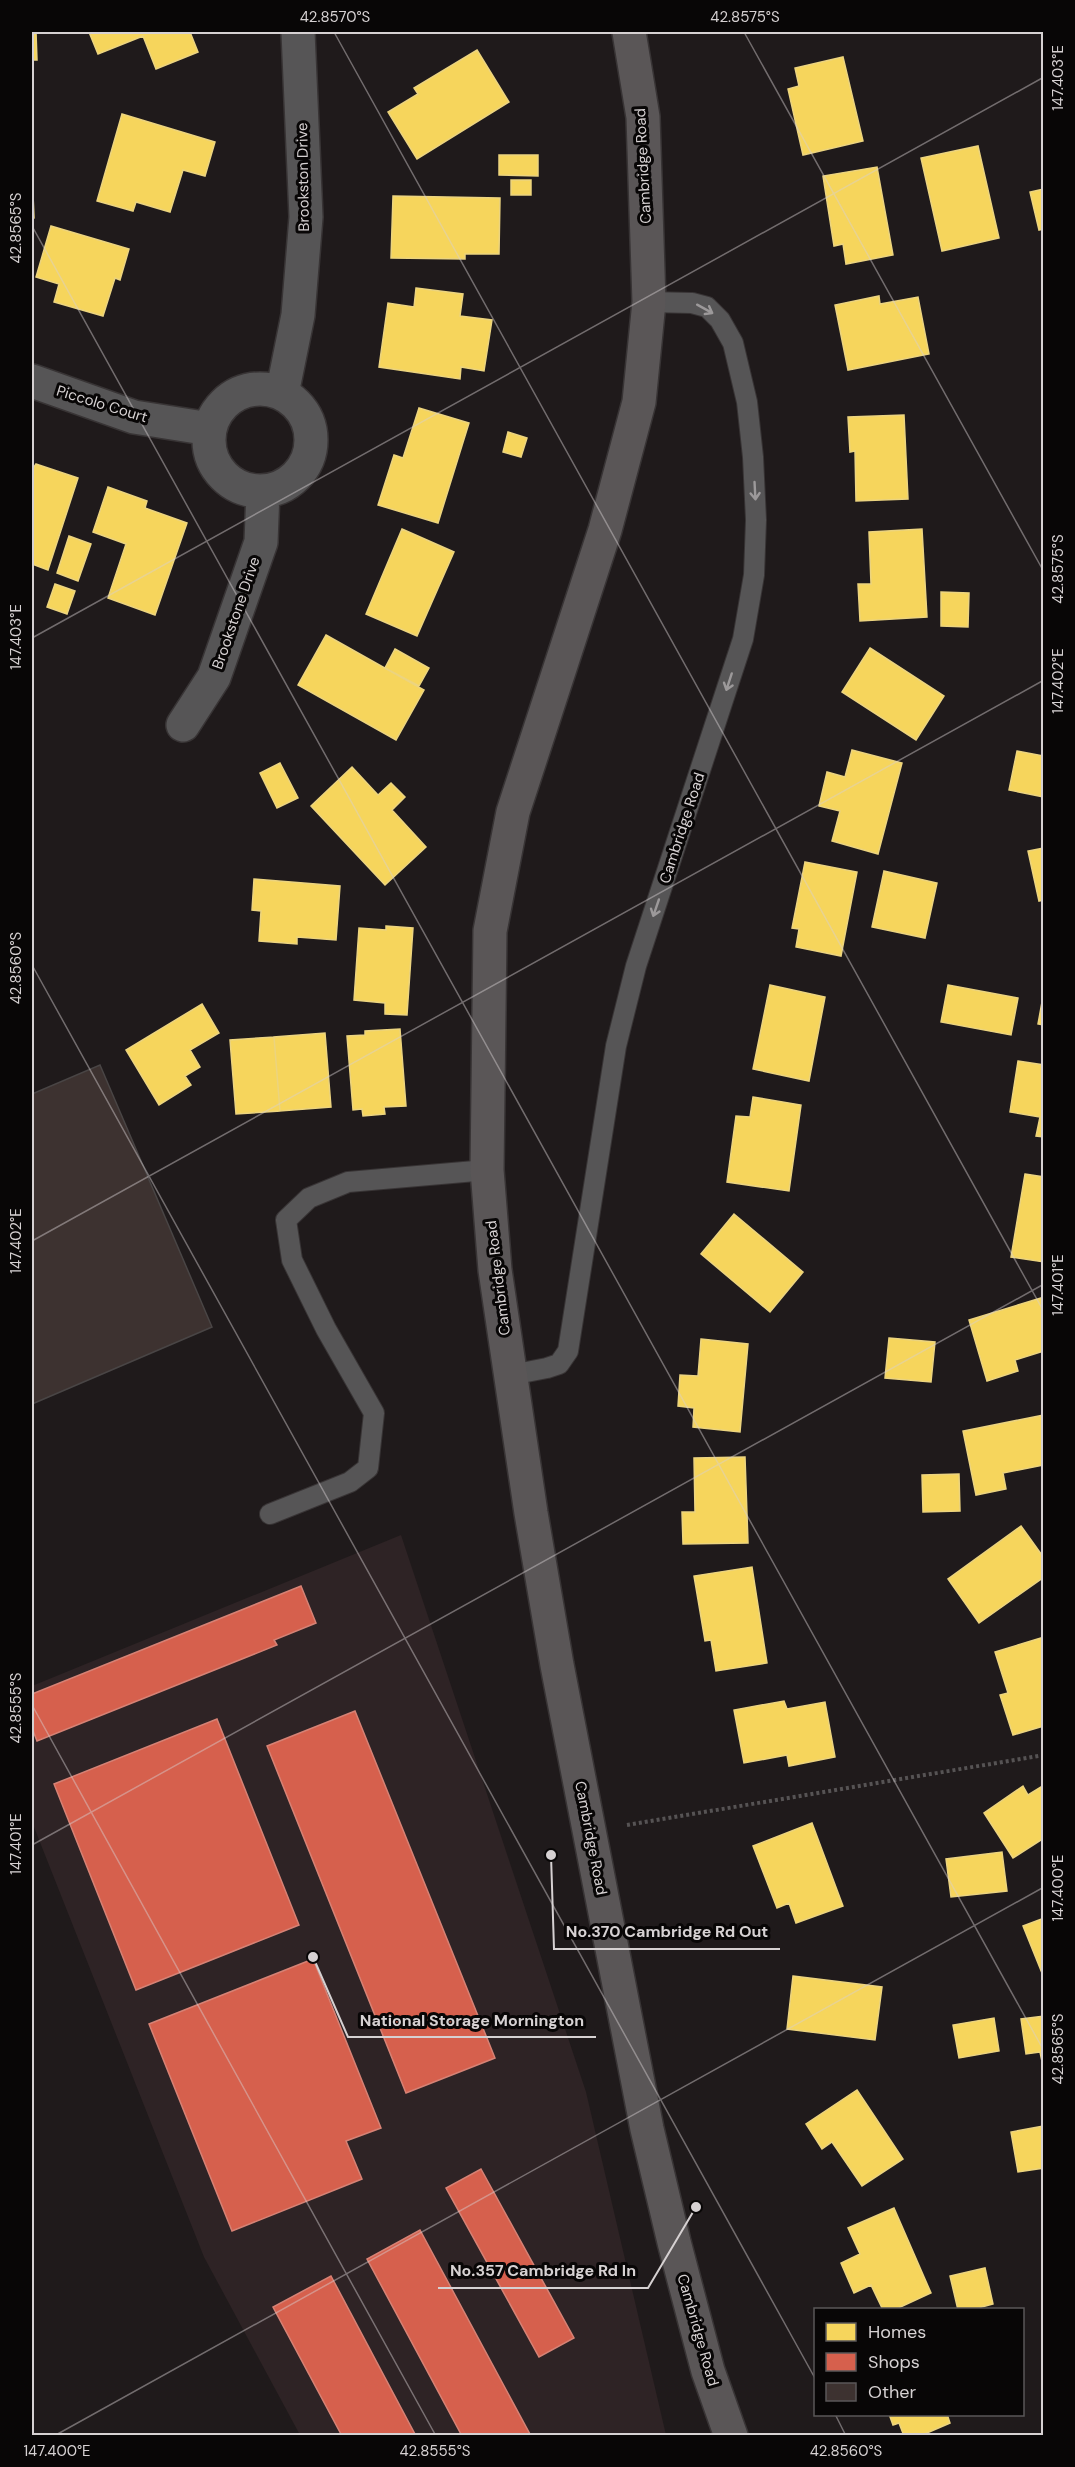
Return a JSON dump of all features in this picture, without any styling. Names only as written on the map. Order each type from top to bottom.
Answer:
[{"type":"main road","name":"Cambridge Road","points":[[629,32],[643,117],[649,302],[639,402],[605,530],[513,812],[492,920],[490,943],[487,1170],[495,1270],[557,1665],[650,2140],[708,2371],[730,2436]]},
{"type":"street","name":"Brookston Drive","points":[[282,394],[298,315],[306,217],[298,32]]},
{"type":"street","name":"Piccolo Court","points":[[32,381],[134,417],[210,429]]},
{"type":"street","points":[[260,389],[282,394],[296,404],[306,417],[311,433],[310,450],[304,466],[294,479],[279,488],[263,492],[247,490],[233,484],[220,473],[212,460],[208,444],[210,429],[215,414],[225,402],[237,394],[260,389]]},
{"type":"street","name":"Brookstone Drive","points":[[183,725],[214,677],[261,542],[263,492]]},
{"type":"lane","name":"Cambridge Road","points":[[511,1375],[559,1364],[568,1351],[616,1046],[636,966],[743,639],[754,575],[756,520],[753,457],[747,402],[733,343],[720,320],[707,307],[692,303],[649,302]]},
{"type":"lane","points":[[270,1514],[350,1482],[368,1467],[374,1413],[326,1329],[292,1260],[286,1220],[309,1198],[348,1182],[487,1170]]},
{"type":"path","points":[[590,1831],[1044,1755]]},
{"type":"shaded area","points":[[401,1535],[586,2092],[666,2435],[300,2435],[204,2257],[32,1822],[32,1686]]},
{"type":"building: Homes","points":[[32,32],[36,32],[37,60],[32,60]]},
{"type":"building: Homes","points":[[89,32],[190,32],[198,52],[156,69],[143,36],[98,54]]},
{"type":"building: Homes","points":[[477,50],[509,102],[417,159],[388,112],[418,94],[414,88]]},
{"type":"building: Homes","points":[[843,57],[863,141],[803,155],[788,89],[799,86],[795,68]]},
{"type":"building: Homes","points":[[122,114],[215,142],[205,176],[183,170],[170,212],[136,202],[133,211],[97,201]]},
{"type":"building: Homes","points":[[978,146],[999,238],[942,251],[921,158]]},
{"type":"building: Homes","points":[[499,155],[538,155],[538,176],[499,175]]},
{"type":"building: Homes","points":[[877,167],[893,255],[846,264],[843,244],[834,246],[823,176]]},
{"type":"building: Homes","points":[[32,170],[34,218],[32,219]]},
{"type":"building: Homes","points":[[511,180],[531,180],[531,195],[511,195]]},
{"type":"building: Homes","points":[[1044,189],[1044,229],[1039,230],[1030,192]]},
{"type":"building: Homes","points":[[393,196],[500,198],[499,254],[465,254],[465,259],[391,258]]},
{"type":"building: Homes","points":[[51,226],[129,249],[120,280],[115,278],[103,316],[54,302],[59,284],[36,277]]},
{"type":"building: Homes","points":[[416,288],[463,294],[460,316],[492,320],[484,371],[461,367],[460,379],[379,367],[388,303],[414,307]]},
{"type":"building: Homes","points":[[879,296],[880,304],[918,297],[929,354],[848,370],[835,305]]},
{"type":"building: Homes","points":[[419,408],[469,423],[438,523],[378,505],[394,455],[403,458]]},
{"type":"building: Homes","points":[[904,415],[908,499],[856,501],[855,451],[850,452],[848,417]]},
{"type":"building: Homes","points":[[508,432],[527,438],[521,457],[503,452]]},
{"type":"building: Homes","points":[[36,464],[78,478],[48,570],[32,564],[32,470]]},
{"type":"building: Homes","points":[[108,487],[147,501],[145,508],[187,523],[155,615],[108,598],[126,544],[93,532]]},
{"type":"building: Homes","points":[[402,529],[454,552],[417,636],[366,614]]},
{"type":"building: Homes","points":[[922,529],[927,617],[860,621],[858,584],[871,584],[869,532]]},
{"type":"building: Homes","points":[[69,536],[91,544],[78,581],[57,573]]},
{"type":"building: Homes","points":[[55,584],[75,591],[67,614],[47,607]]},
{"type":"building: Homes","points":[[941,592],[969,593],[968,627],[941,626]]},
{"type":"building: Homes","points":[[326,635],[424,690],[396,740],[298,685]]},
{"type":"building: Homes","points":[[870,648],[944,696],[916,740],[842,692]]},
{"type":"building: Homes","points":[[395,649],[429,668],[419,686],[385,668]]},
{"type":"building: Homes","points":[[852,750],[902,763],[878,854],[832,841],[840,811],[819,806],[827,772],[845,777]]},
{"type":"building: Homes","points":[[1017,751],[1044,756],[1044,797],[1009,790]]},
{"type":"building: Homes","points":[[280,763],[298,798],[277,808],[260,773]]},
{"type":"building: Homes","points":[[352,767],[378,795],[391,783],[405,797],[392,810],[426,847],[385,885],[311,806]]},
{"type":"building: Homes","points":[[1044,848],[1044,900],[1039,901],[1028,851]]},
{"type":"building: Homes","points":[[805,862],[857,872],[841,956],[796,947],[799,929],[792,928]]},
{"type":"building: Homes","points":[[884,871],[937,883],[925,938],[872,927]]},
{"type":"building: Homes","points":[[254,879],[340,886],[336,940],[297,937],[297,944],[259,941],[261,911],[252,910]]},
{"type":"building: Homes","points":[[386,926],[413,928],[407,1015],[385,1014],[385,1003],[354,1000],[359,928],[386,930]]},
{"type":"building: Homes","points":[[770,985],[825,997],[809,1081],[753,1069]]},
{"type":"building: Homes","points":[[948,985],[1018,998],[1011,1035],[941,1022]]},
{"type":"building: Homes","points":[[1044,991],[1044,1025],[1038,1024]]},
{"type":"building: Homes","points":[[202,1004],[219,1033],[190,1050],[200,1067],[185,1076],[191,1085],[159,1105],[126,1050]]},
{"type":"building: Homes","points":[[400,1029],[406,1106],[384,1107],[385,1114],[363,1116],[362,1109],[353,1110],[347,1036],[365,1035],[365,1031]]},
{"type":"building: Homes","points":[[325,1033],[331,1107],[280,1111],[274,1037]]},
{"type":"building: Homes","points":[[274,1037],[280,1111],[236,1114],[230,1040]]},
{"type":"building: Homes","points":[[1018,1061],[1044,1065],[1044,1137],[1036,1136],[1040,1117],[1010,1112]]},
{"type":"building: Homes","points":[[753,1097],[801,1105],[789,1191],[727,1182],[736,1116],[750,1117]]},
{"type":"building: Homes","points":[[1025,1174],[1044,1177],[1044,1262],[1011,1257]]},
{"type":"building: Homes","points":[[734,1214],[803,1272],[770,1312],[701,1254]]},
{"type":"building: Homes","points":[[1044,1297],[1044,1351],[1015,1360],[1018,1371],[987,1381],[969,1320]]},
{"type":"building: Homes","points":[[889,1338],[935,1342],[931,1382],[885,1378]]},
{"type":"building: Homes","points":[[701,1339],[748,1344],[740,1432],[693,1427],[694,1408],[678,1406],[680,1375],[698,1376]]},
{"type":"building: Homes","points":[[1044,1415],[1044,1465],[1003,1473],[1006,1489],[976,1495],[963,1431]]},
{"type":"building: Homes","points":[[745,1457],[748,1543],[683,1544],[682,1512],[695,1512],[694,1458]]},
{"type":"building: Homes","points":[[959,1474],[960,1511],[923,1512],[922,1475]]},
{"type":"building: Homes","points":[[1021,1526],[1044,1558],[1044,1577],[979,1623],[948,1579]]},
{"type":"building: Homes","points":[[752,1567],[767,1663],[716,1671],[711,1640],[705,1641],[694,1576]]},
{"type":"building: Homes","points":[[1044,1637],[1044,1726],[1013,1735],[1000,1695],[1008,1693],[995,1652]]},
{"type":"building: Homes","points":[[784,1701],[787,1709],[825,1702],[835,1757],[789,1766],[787,1755],[744,1763],[734,1710]]},
{"type":"building: Homes","points":[[1044,1785],[1044,1838],[1013,1858],[984,1813],[1023,1786],[1028,1795]]},
{"type":"building: Homes","points":[[812,1823],[843,1906],[796,1923],[789,1903],[777,1908],[753,1846]]},
{"type":"building: Homes","points":[[1002,1852],[1007,1891],[951,1897],[946,1859]]},
{"type":"building: Homes","points":[[1044,1918],[1044,1978],[1023,1926]]},
{"type":"building: Homes","points":[[793,1976],[882,1987],[875,2040],[787,2029]]},
{"type":"building: Homes","points":[[1044,2016],[1044,2071],[1040,2052],[1026,2054],[1021,2019]]},
{"type":"building: Homes","points":[[994,2018],[999,2051],[959,2058],[953,2025]]},
{"type":"building: Homes","points":[[857,2090],[903,2159],[862,2186],[832,2142],[822,2149],[806,2124]]},
{"type":"building: Homes","points":[[1044,2126],[1044,2168],[1018,2172],[1011,2132]]},
{"type":"building: Homes","points":[[894,2208],[931,2293],[898,2308],[882,2308],[871,2285],[854,2293],[841,2263],[860,2254],[848,2228]]},
{"type":"building: Homes","points":[[985,2268],[993,2304],[978,2308],[958,2308],[950,2276]]},
{"type":"building: Homes","points":[[890,2416],[948,2416],[950,2423],[920,2436],[904,2436],[899,2423],[893,2425]]},
{"type":"building: Shops","points":[[301,1586],[316,1623],[274,1640],[277,1645],[37,1741],[32,1728],[32,1694]]},
{"type":"building: Shops","points":[[355,1711],[495,2058],[406,2093],[267,1746]]},
{"type":"building: Shops","points":[[217,1719],[299,1925],[136,1990],[54,1784]]},
{"type":"building: Shops","points":[[313,1959],[381,2128],[346,2141],[362,2179],[232,2231],[149,2024]]},
{"type":"building: Shops","points":[[481,2169],[574,2338],[539,2357],[446,2188]]},
{"type":"building: Shops","points":[[420,2230],[531,2436],[462,2436],[367,2259]]},
{"type":"building: Shops","points":[[331,2276],[416,2436],[342,2436],[273,2307]]},
{"type":"building: Other","points":[[100,1065],[212,1327],[32,1404],[32,1094]]},
{"type":"place","name":"No.370 Cambridge Rd Out","points":[[551,1855]]},
{"type":"place","name":"National Storage Mornington","points":[[313,1957]]},
{"type":"place","name":"No.357 Cambridge Rd In","points":[[696,2207]]}]
